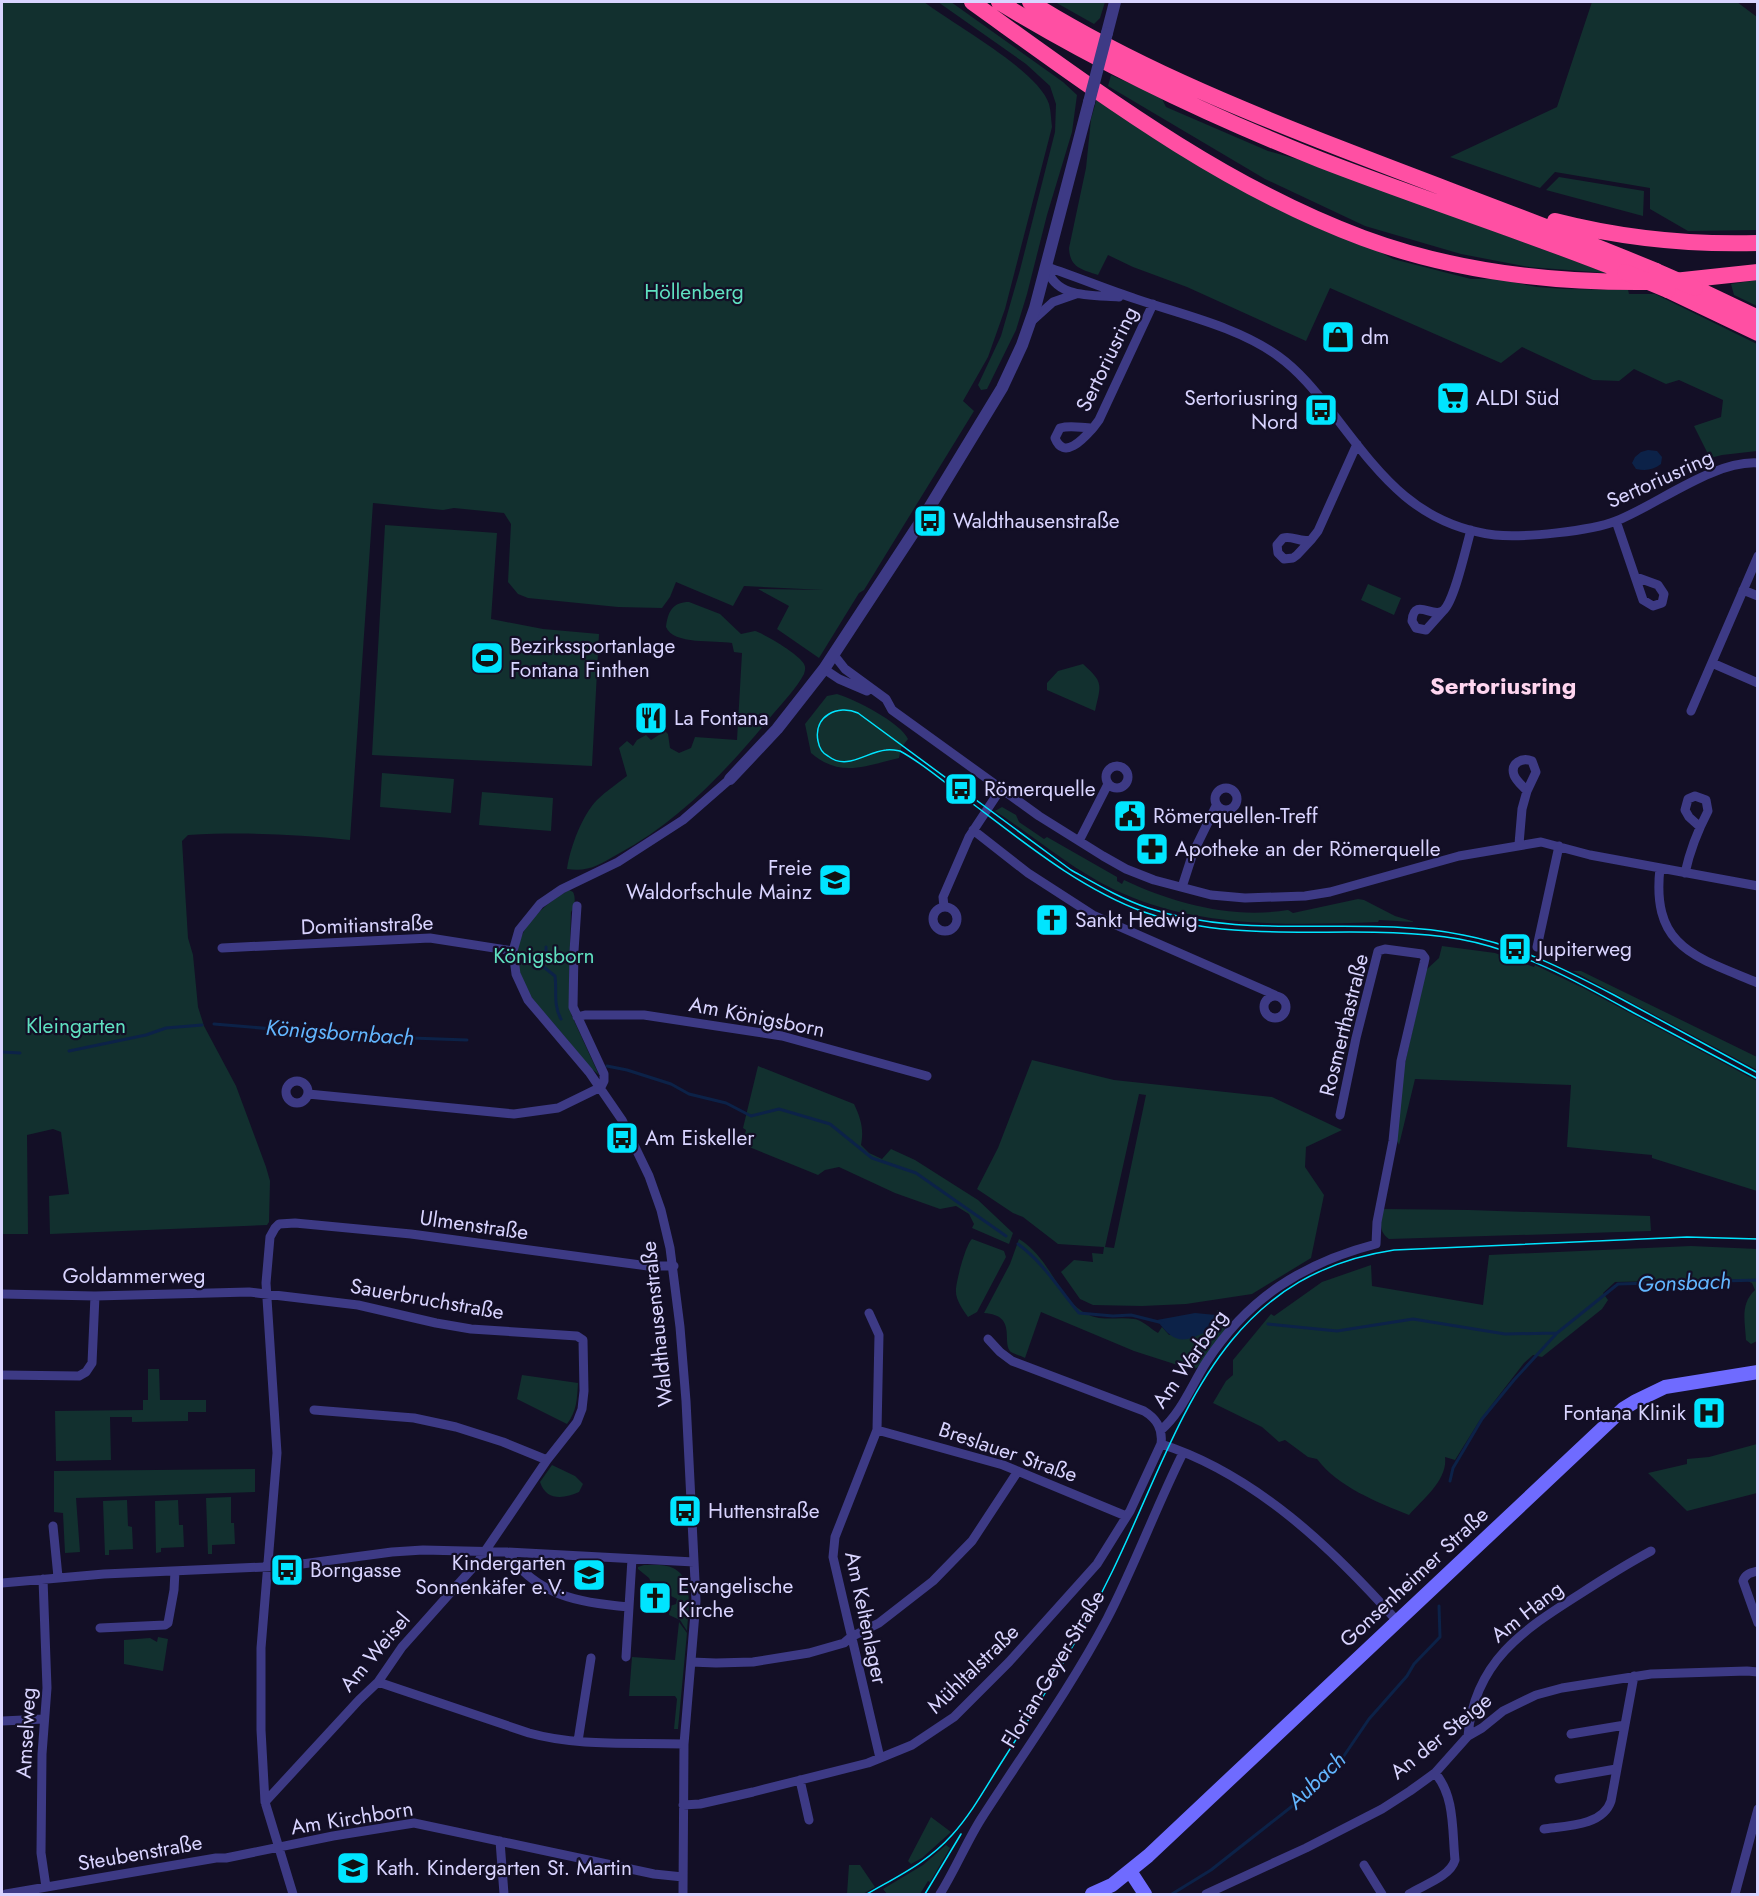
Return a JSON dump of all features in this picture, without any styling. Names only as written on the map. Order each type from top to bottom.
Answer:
[{"type":"highway","points":[[972,2],[1059,64],[1212,164],[1297,210],[1365,239],[1454,264],[1544,279],[1663,281],[1758,272]]},
{"type":"highway","points":[[999,2],[1100,59],[1229,122],[1323,161],[1625,272],[1758,333]]},
{"type":"highway","points":[[1030,2],[1116,51],[1180,82],[1268,120],[1656,271],[1758,318]]},
{"type":"highway","points":[[1473,199],[1566,224],[1613,233],[1704,244],[1758,243]]},
{"type":"main road","name":"Gonsenheimer Straße","points":[[1092,1894],[1125,1875],[1623,1409],[1665,1387],[1758,1372]]},
{"type":"main road","points":[[1125,1875],[1137,1894]]},
{"type":"main road","points":[[1125,1875],[1145,1894]]},
{"type":"street","points":[[513,951],[515,940],[525,921],[545,900],[562,889],[618,862],[683,820],[730,779],[777,729],[824,669],[923,518],[986,415],[1014,364],[1029,325],[1047,267],[1115,2]]},
{"type":"street","name":"Sertoriusring","points":[[1047,267],[1053,282],[1079,294]]},
{"type":"street","name":"Sertoriusring","points":[[1047,267],[1234,332],[1258,343],[1297,371],[1386,479],[1411,503],[1431,516],[1471,530],[1497,535],[1525,535],[1561,532],[1616,521],[1712,473],[1733,466],[1758,463]]},
{"type":"street","name":"Sertoriusring","points":[[1029,325],[1036,315],[1053,302],[1067,296],[1079,294],[1133,298]]},
{"type":"street","name":"Sertoriusring","points":[[1093,428],[1099,420],[1153,304]]},
{"type":"street","points":[[1311,540],[1318,531],[1357,444]]},
{"type":"street","points":[[1616,521],[1636,577]]},
{"type":"street","points":[[1443,611],[1454,587],[1471,530]]},
{"type":"street","points":[[1691,711],[1758,556]]},
{"type":"street","points":[[1743,590],[1758,596]]},
{"type":"street","points":[[834,655],[845,669],[886,699],[892,710],[1039,816],[1126,869],[1182,888],[1211,895],[1245,898],[1305,896],[1330,892],[1459,856],[1541,842],[1590,855],[1758,886]]},
{"type":"street","points":[[1712,663],[1758,683]]},
{"type":"street","points":[[824,669],[839,679],[886,699]]},
{"type":"street","points":[[1079,842],[1108,784]]},
{"type":"street","points":[[944,908],[944,897],[973,831],[1002,788]]},
{"type":"street","points":[[1519,844],[1522,809],[1527,790]]},
{"type":"street","points":[[1182,888],[1193,853],[1216,806]]},
{"type":"street","points":[[1685,873],[1699,826]]},
{"type":"street","points":[[973,831],[1028,873],[1094,915],[1275,995]]},
{"type":"street","points":[[1538,947],[1559,846]]},
{"type":"street","points":[[1660,868],[1657,896],[1661,915],[1677,941],[1700,958],[1758,983]]},
{"type":"street","points":[[308,1094],[514,1114],[558,1108],[601,1087],[604,1074],[573,1007],[573,951],[577,906]]},
{"type":"street","name":"Domitianstraße","points":[[222,948],[430,938],[513,951]]},
{"type":"street","name":"Rosmerthastraße","points":[[1340,1115],[1378,951],[1385,949],[1422,954],[1425,958],[1401,1061],[1393,1141],[1377,1222],[1376,1244]]},
{"type":"street","name":"Waldthausenstraße","points":[[513,951],[516,974],[528,1000],[601,1087],[622,1120],[649,1176],[666,1229],[674,1266],[686,1412],[696,1601],[684,1744],[683,1894]]},
{"type":"street","name":"Am Königsborn","points":[[577,1017],[644,1015],[782,1036],[927,1076]]},
{"type":"street","name":"Ulmenstraße","points":[[266,1294],[272,1232],[279,1224],[295,1223],[411,1234],[622,1263],[674,1266]]},
{"type":"street","name":"Am Warberg","points":[[1161,1430],[1173,1418],[1219,1342],[1249,1308],[1317,1263],[1376,1244]]},
{"type":"street","name":"Goldammerweg","points":[[2,1294],[94,1296],[249,1292],[266,1294]]},
{"type":"street","points":[[266,1294],[277,1453],[261,1648],[265,1802],[293,1894]]},
{"type":"street","name":"Sauerbruchstraße","points":[[266,1294],[358,1305],[471,1329],[582,1338]]},
{"type":"street","points":[[2,1375],[73,1376],[86,1372],[92,1363],[94,1296]]},
{"type":"street","name":"Am Keltenlager","points":[[869,1313],[879,1335],[877,1430],[833,1544],[833,1557],[880,1758]]},
{"type":"street","name":"Am Weisel","points":[[265,1802],[378,1682],[402,1647],[485,1551],[580,1414],[585,1359],[582,1338]]},
{"type":"street","points":[[988,1339],[1012,1361],[1144,1411],[1155,1420],[1161,1430],[1161,1444],[1198,1459],[1273,1503],[1346,1565],[1397,1621]]},
{"type":"street","points":[[314,1410],[414,1418],[456,1427],[496,1439],[547,1460]]},
{"type":"street","name":"Breslauer Straße","points":[[877,1430],[1018,1471],[1126,1516]]},
{"type":"street","name":"Mühltalstraße","points":[[682,1805],[700,1804],[880,1758],[912,1745],[954,1717],[1009,1662],[1097,1564],[1140,1491],[1161,1444]]},
{"type":"street","name":"Florian-Geyer-Straße","points":[[940,1894],[980,1821],[1060,1701],[1091,1647],[1155,1516],[1173,1470],[1183,1454]]},
{"type":"street","points":[[691,1662],[735,1663],[778,1659],[844,1643],[879,1623],[933,1581],[972,1541],[1018,1471]]},
{"type":"street","points":[[53,1526],[58,1577]]},
{"type":"street","points":[[2,1582],[58,1577],[268,1567],[423,1550],[694,1562]]},
{"type":"street","name":"Am Hang","points":[[1468,1736],[1474,1703],[1486,1674],[1513,1641],[1542,1618],[1651,1551]]},
{"type":"street","points":[[507,1552],[518,1566],[559,1595],[585,1603],[629,1606]]},
{"type":"street","points":[[626,1657],[632,1559]]},
{"type":"street","points":[[100,1628],[168,1623],[175,1571]]},
{"type":"street","points":[[1758,1571],[1748,1574],[1743,1581],[1758,1623]]},
{"type":"street","name":"Amselweg","points":[[43,1579],[47,1688],[44,1719],[41,1853],[46,1887]]},
{"type":"street","points":[[578,1741],[591,1658]]},
{"type":"street","name":"An der Steige","points":[[1206,1894],[1345,1828],[1410,1791],[1435,1773],[1468,1736],[1509,1708],[1536,1695],[1562,1688],[1634,1677],[1675,1673],[1758,1672]]},
{"type":"street","points":[[1544,1829],[1573,1825],[1604,1814],[1611,1801],[1634,1677]]},
{"type":"street","points":[[378,1682],[529,1733],[554,1739],[684,1744]]},
{"type":"street","points":[[2,1721],[44,1719]]},
{"type":"street","points":[[1571,1734],[1625,1725]]},
{"type":"street","points":[[1558,1779],[1616,1769]]},
{"type":"street","points":[[1409,1894],[1448,1872],[1454,1866],[1449,1796],[1442,1781],[1435,1773]]},
{"type":"street","points":[[800,1780],[808,1820]]},
{"type":"street","points":[[1735,1894],[1758,1809]]},
{"type":"street","name":"Am Kirchborn","points":[[280,1847],[414,1823],[654,1874],[682,1877]]},
{"type":"street","points":[[500,1841],[504,1894]]},
{"type":"street","name":"Steubenstraße","points":[[6,1894],[280,1847]]},
{"type":"street","points":[[1364,1865],[1383,1894]]},
{"type":"green space","name":"Höllenberg","points":[[2,2],[924,2],[1013,63],[1042,91],[1050,107],[1052,127],[1005,309],[988,357],[963,401],[974,411],[864,590],[859,593],[819,658],[777,629],[789,606],[758,589],[824,590],[744,586],[733,606],[676,582],[670,597],[662,608],[618,607],[528,598],[518,594],[508,582],[511,524],[504,513],[373,503],[350,840],[289,835],[229,834],[188,835],[182,841],[188,938],[193,955],[198,1007],[204,1026],[236,1086],[266,1167],[270,1181],[267,1225],[50,1234],[49,1196],[69,1194],[61,1132],[53,1129],[27,1135],[28,1234],[2,1234]]},
{"type":"green space","points":[[938,2],[951,2],[1063,82],[1077,95],[1072,132],[1016,330],[987,389],[981,390],[978,385],[1001,336],[1020,270],[1055,132],[1056,104],[1050,86],[1026,64]]},
{"type":"green space","points":[[1055,2],[1105,2],[1100,18],[1094,24]]},
{"type":"green space","points":[[1592,2],[1737,2],[1757,17],[1757,230],[1688,231],[1650,209],[1650,188],[1555,172],[1540,188],[1450,157],[1557,107]]},
{"type":"green space","points":[[1111,75],[1161,97],[1166,107],[1268,151],[1304,161],[1607,273],[1529,267],[1461,254],[1365,226],[1265,179],[1108,86]]},
{"type":"green space","points":[[1097,98],[1393,259],[1471,279],[1497,279],[1537,287],[1628,290],[1629,294],[1655,294],[1757,344],[1757,451],[1710,458],[1694,426],[1721,417],[1723,400],[1679,380],[1666,384],[1634,369],[1619,381],[1593,380],[1522,347],[1501,363],[1330,288],[1306,341],[1187,287],[1108,255],[1098,275],[1078,267],[1072,260],[1069,248],[1086,168],[1091,119]]},
{"type":"green space","points":[[1559,177],[1644,191],[1643,216],[1546,190]]},
{"type":"green space","points":[[1757,280],[1757,306],[1734,295],[1731,284]]},
{"type":"green space","name":"Bezirkssportanlage Fontana Finthen","points":[[385,525],[497,533],[491,619],[543,629],[599,634],[592,766],[372,755]]},
{"type":"green space","points":[[1368,584],[1401,598],[1394,615],[1361,600]]},
{"type":"green space","points":[[689,602],[720,614],[741,634],[755,631],[782,645],[801,660],[805,667],[804,674],[790,695],[739,754],[683,809],[641,840],[594,867],[567,869],[574,842],[586,814],[600,797],[627,776],[619,748],[627,741],[633,746],[637,740],[646,735],[651,740],[665,731],[668,734],[670,748],[679,753],[691,748],[695,737],[737,740],[742,653],[734,652],[732,643],[695,641],[670,633],[666,627],[672,608]]},
{"type":"green space","points":[[1083,664],[1098,680],[1099,695],[1095,711],[1047,690],[1047,683],[1058,671]]},
{"type":"green space","points":[[837,694],[877,712],[904,733],[908,739],[901,748],[899,758],[864,767],[843,768],[822,761],[811,753],[805,724],[827,696]]},
{"type":"green space","points":[[382,773],[454,779],[451,813],[380,807]]},
{"type":"green space","points":[[482,792],[553,798],[551,831],[479,825]]},
{"type":"green space","points":[[1002,807],[1016,815],[1019,822],[1044,839],[1047,837],[1117,877],[1117,881],[1122,884],[1124,880],[1143,889],[1184,902],[1225,911],[1288,910],[1293,913],[1358,899],[1395,916],[1415,922],[1379,920],[1378,922],[1311,924],[1243,922],[1210,918],[1144,902],[1097,881],[1067,862],[995,811]]},
{"type":"green space","name":"Königsborn","points":[[569,890],[573,892],[575,900],[571,912],[569,976],[571,1014],[599,1075],[527,991],[517,959],[524,932],[532,920],[542,909]]},
{"type":"green space","points":[[1442,946],[1495,953],[1534,967],[1535,965],[1585,989],[1757,1081],[1757,1191],[1652,1158],[1652,1155],[1567,1147],[1571,1085],[1415,1079],[1399,1145],[1396,1138],[1401,1081],[1426,970],[1439,958]]},
{"type":"green space","points":[[1573,971],[1581,971],[1757,1057],[1757,1070]]},
{"type":"green space","points":[[1032,1060],[1114,1080],[1272,1097],[1342,1130],[1306,1147],[1305,1167],[1324,1195],[1311,1258],[1252,1294],[1186,1304],[1093,1305],[1080,1299],[1061,1272],[1074,1260],[1093,1262],[1092,1253],[1103,1254],[1104,1247],[1058,1244],[1023,1217],[977,1189],[998,1148]],"holes":[[[1139,1094],[1146,1095],[1114,1248],[1105,1247]]]},
{"type":"green space","points":[[758,1066],[854,1104],[861,1124],[861,1145],[869,1153],[882,1159],[891,1149],[915,1160],[978,1200],[1013,1233],[1009,1244],[972,1228],[974,1224],[969,1214],[956,1206],[940,1209],[895,1193],[839,1167],[825,1170],[818,1175],[742,1144],[746,1130],[743,1128]]},
{"type":"green space","points":[[1382,1209],[1650,1216],[1651,1231],[1389,1239],[1382,1230]]},
{"type":"green space","points":[[972,1239],[1004,1251],[1006,1257],[977,1312],[968,1317],[958,1301],[956,1290],[962,1263]]},
{"type":"green space","points":[[1019,1239],[1038,1256],[1074,1305],[1090,1315],[1102,1318],[1137,1319],[1158,1333],[1162,1327],[1169,1335],[1216,1321],[1217,1310],[1232,1319],[1200,1366],[1193,1370],[1134,1351],[1041,1312],[1025,1358],[1011,1352],[1008,1348],[1005,1324],[1001,1319],[984,1313],[1010,1264]]},
{"type":"green space","points":[[1691,1246],[1757,1249],[1757,1341],[1751,1344],[1746,1340],[1745,1307],[1755,1290],[1752,1283],[1743,1279],[1615,1282],[1603,1293],[1608,1300],[1602,1309],[1542,1357],[1533,1355],[1524,1363],[1480,1420],[1455,1460],[1445,1457],[1443,1474],[1439,1481],[1409,1515],[1359,1493],[1336,1478],[1317,1459],[1308,1457],[1285,1440],[1279,1442],[1262,1427],[1213,1403],[1226,1381],[1233,1375],[1233,1360],[1271,1314],[1274,1316],[1322,1282],[1371,1265],[1372,1286],[1483,1305],[1489,1255]]},
{"type":"green space","points":[[148,1369],[159,1369],[160,1400],[206,1400],[206,1412],[188,1412],[188,1421],[132,1422],[132,1417],[110,1417],[111,1460],[56,1461],[55,1411],[143,1410],[143,1400],[148,1400]]},
{"type":"green space","points":[[522,1375],[578,1383],[575,1410],[567,1424],[517,1399]]},
{"type":"green space","points":[[1757,1444],[1757,1493],[1687,1511],[1648,1473],[1687,1464],[1687,1459],[1709,1457]]},
{"type":"green space","points":[[552,1465],[575,1476],[583,1484],[579,1492],[562,1497],[547,1493],[540,1482]]},
{"type":"green space","points":[[255,1469],[255,1492],[76,1498],[80,1552],[65,1553],[63,1513],[54,1512],[54,1471]]},
{"type":"green space","points":[[231,1497],[231,1523],[234,1523],[235,1544],[212,1545],[212,1554],[208,1554],[206,1498]]},
{"type":"green space","points":[[127,1500],[128,1526],[132,1527],[133,1549],[109,1550],[109,1555],[105,1555],[103,1501]]},
{"type":"green space","points":[[178,1500],[179,1525],[183,1525],[184,1547],[161,1548],[161,1552],[156,1553],[155,1501]]},
{"type":"green space","points":[[644,1565],[673,1568],[685,1580],[689,1596],[687,1631],[680,1620],[669,1615],[670,1606],[676,1604],[677,1599],[671,1596],[669,1590],[654,1588],[649,1578],[638,1569]]},
{"type":"green space","points":[[679,1622],[687,1633],[678,1729],[674,1729],[677,1699],[675,1696],[629,1696],[632,1657],[675,1660]]},
{"type":"green space","points":[[158,1637],[168,1639],[163,1671],[124,1664],[124,1640],[150,1638],[157,1642]]},
{"type":"green space","points":[[931,1817],[951,1832],[922,1858],[911,1864],[908,1861]]},
{"type":"green space","points":[[946,1845],[950,1848],[930,1882],[928,1881],[920,1894],[887,1894],[883,1889],[923,1865]]},
{"type":"green space","points":[[849,1865],[860,1865],[875,1887],[863,1894],[847,1894]]},
{"type":"water","points":[[1648,450],[1657,451],[1662,457],[1661,464],[1655,468],[1636,469],[1632,463],[1635,457]]},
{"type":"water","points":[[1195,1313],[1216,1315],[1215,1328],[1183,1339],[1171,1335],[1157,1320]]},
{"type":"waterway","name":"Königsbornbach","points":[[546,947],[546,952],[540,958],[540,964],[555,976],[556,1003],[561,1019]]},
{"type":"waterway","name":"Königsbornbach","points":[[214,1024],[356,1036],[467,1040]]},
{"type":"waterway","name":"Königsbornbach","points":[[69,1051],[146,1035],[166,1028],[202,1025]]},
{"type":"waterway","name":"Königsbornbach","points":[[2,1052],[20,1053]]},
{"type":"waterway","name":"Königsbornbach","points":[[607,1066],[671,1084],[689,1094],[726,1103],[751,1116],[779,1109],[830,1124],[872,1158],[916,1173],[1006,1236]]},
{"type":"waterway","name":"Königsbornbach","points":[[1018,1244],[1044,1268],[1079,1313],[1131,1315],[1163,1323]]},
{"type":"waterway","name":"Gonsbach","points":[[1450,1481],[1453,1468],[1482,1419],[1514,1380],[1557,1333],[1618,1284],[1758,1280]]},
{"type":"waterway","name":"Königsbornbach","points":[[1268,1324],[1337,1331],[1413,1319],[1505,1334],[1557,1333]]},
{"type":"waterway","name":"Königsbornbach","points":[[1214,1321],[1223,1321]]},
{"type":"waterway","name":"Aubach","points":[[1172,1894],[1211,1870],[1319,1785],[1337,1766],[1369,1719],[1407,1676],[1414,1664],[1440,1637],[1439,1606]]},
{"type":"tram line","points":[[1758,1073],[1578,976],[1541,959],[1483,939],[1424,929],[1226,924],[1187,918],[1148,908],[1109,891],[1071,870],[858,713],[835,711],[823,719],[819,725],[817,732],[820,748],[835,760],[842,762],[879,751],[900,751],[924,766],[1049,860],[1095,889],[1144,912],[1182,923],[1221,929],[1261,932],[1420,934],[1482,944],[1548,968],[1758,1079]]},
{"type":"tram line","points":[[867,1894],[912,1868],[943,1845],[973,1808],[1087,1621],[1112,1572],[1159,1466],[1211,1369],[1244,1327],[1284,1292],[1333,1266],[1394,1250],[1687,1237],[1758,1239]]},
{"type":"tram line","points":[[925,1894],[961,1834]]},
{"type":"place","name":"dm","points":[[1338,337]]},
{"type":"place","name":"ALDI Süd","points":[[1453,398]]},
{"type":"place","name":"Sertoriusring Nord","points":[[1321,410]]},
{"type":"place","name":"Waldthausenstraße","points":[[930,521]]},
{"type":"place","name":"Bezirkssportanlage Fontana Finthen","points":[[487,658]]},
{"type":"place","name":"La Fontana","points":[[651,718]]},
{"type":"place","name":"Römerquelle","points":[[961,789]]},
{"type":"place","name":"Römerquellen-Treff","points":[[1130,816]]},
{"type":"place","name":"Apotheke an der Römerquelle","points":[[1152,849]]},
{"type":"place","name":"Freie Waldorfschule Mainz","points":[[835,880]]},
{"type":"place","name":"Sankt Hedwig","points":[[1052,920]]},
{"type":"place","name":"Jupiterweg","points":[[1515,949]]},
{"type":"place","name":"Am Eiskeller","points":[[622,1138]]},
{"type":"place","name":"Fontana Klinik","points":[[1709,1413]]},
{"type":"place","name":"Huttenstraße","points":[[685,1511]]},
{"type":"place","name":"Borngasse","points":[[287,1570]]},
{"type":"place","name":"Kindergarten Sonnenkäfer e.V.","points":[[589,1575]]},
{"type":"place","name":"Evangelische Kirche","points":[[655,1598]]},
{"type":"place","name":"Kath. Kindergarten St. Martin","points":[[353,1868]]},
{"type":"district","name":"Sertoriusring","points":[[1503,686]]},
{"type":"park label","name":"Kleingarten","points":[[76,1026]]}]
